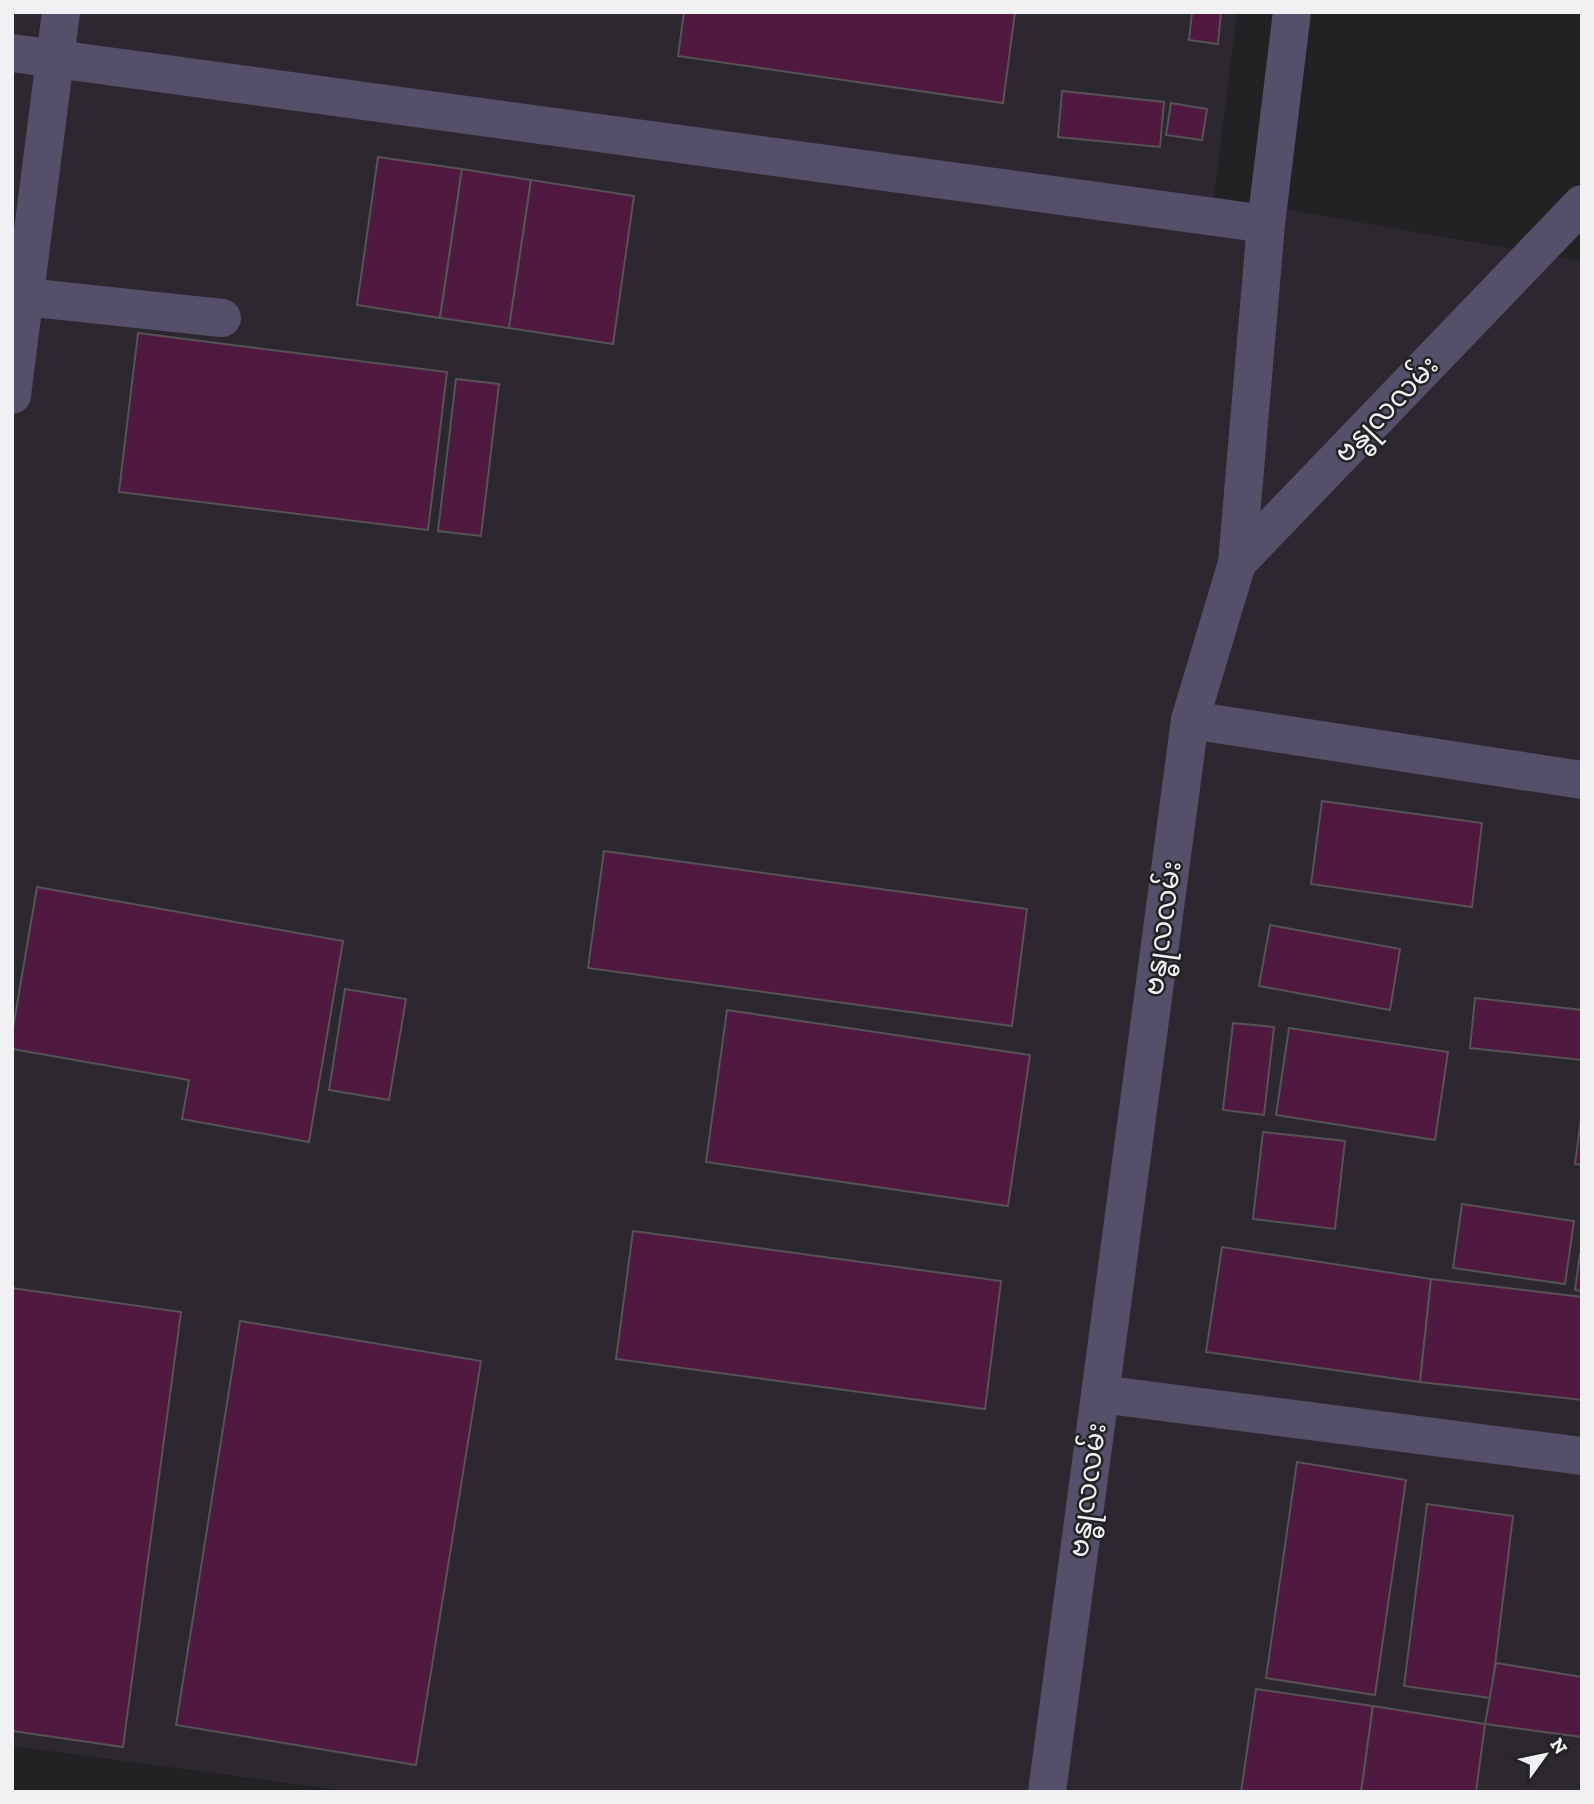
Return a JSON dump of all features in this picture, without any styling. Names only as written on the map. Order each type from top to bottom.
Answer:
[{"type":"street","points":[[12,395],[61,12]]},
{"type":"street","points":[[1237,563],[1266,224],[1292,12]]},
{"type":"street","points":[[12,53],[1266,224]]},
{"type":"street","name":"ဗန္ဓုလလမ်း","points":[[1047,1792],[1190,720],[1237,563],[1576,217]]},
{"type":"street","points":[[25,297],[222,318]]},
{"type":"street","points":[[1190,720],[1582,780]]},
{"type":"street","points":[[1100,1394],[1582,1456]]},
{"type":"shaded area","points":[[12,12],[1237,12],[1214,197],[1582,261],[1582,1792],[354,1792],[12,1746]]},
{"type":"building","points":[[684,12],[1015,12],[1003,103],[678,56]]},
{"type":"building","points":[[1192,12],[1221,12],[1218,44],[1189,40]]},
{"type":"building","points":[[1062,91],[1164,102],[1160,147],[1058,137]]},
{"type":"building","points":[[1171,103],[1207,109],[1202,140],[1166,135]]},
{"type":"building","points":[[378,157],[462,169],[440,318],[357,305]]},
{"type":"building","points":[[462,169],[531,180],[509,328],[440,318]]},
{"type":"building","points":[[531,180],[634,196],[613,344],[509,328]]},
{"type":"building","points":[[138,333],[447,372],[428,530],[119,492]]},
{"type":"building","points":[[456,379],[499,384],[481,536],[438,531]]},
{"type":"building","points":[[1322,801],[1482,823],[1472,907],[1311,884]]},
{"type":"building","points":[[604,851],[1027,909],[1012,1026],[588,968]]},
{"type":"building","points":[[37,887],[343,941],[309,1142],[182,1119],[189,1080],[12,1049],[12,1034]]},
{"type":"building","points":[[1270,925],[1400,949],[1390,1010],[1259,986]]},
{"type":"building","points":[[345,989],[406,999],[389,1100],[329,1090]]},
{"type":"building","points":[[1475,998],[1582,1010],[1582,1060],[1470,1048]]},
{"type":"building","points":[[727,1010],[1030,1055],[1008,1206],[706,1162]]},
{"type":"building","points":[[1233,1023],[1274,1027],[1264,1115],[1223,1110]]},
{"type":"building","points":[[1289,1028],[1448,1052],[1435,1140],[1276,1115]]},
{"type":"building","points":[[1582,1119],[1582,1165],[1575,1164]]},
{"type":"building","points":[[1263,1132],[1345,1141],[1335,1229],[1253,1219]]},
{"type":"building","points":[[1462,1204],[1574,1221],[1565,1284],[1453,1268]]},
{"type":"building","points":[[633,1231],[1001,1281],[985,1409],[616,1359]]},
{"type":"building","points":[[1222,1247],[1431,1279],[1420,1382],[1206,1352]]},
{"type":"building","points":[[1582,1254],[1582,1291],[1575,1290]]},
{"type":"building","points":[[1431,1279],[1582,1297],[1582,1400],[1420,1382]]},
{"type":"building","points":[[12,1288],[181,1312],[123,1747],[12,1731]]},
{"type":"building","points":[[240,1321],[481,1361],[416,1765],[176,1725]]},
{"type":"building","points":[[1297,1462],[1406,1480],[1375,1695],[1266,1678]]},
{"type":"building","points":[[1427,1504],[1513,1516],[1491,1698],[1404,1686]]},
{"type":"building","points":[[1496,1663],[1582,1677],[1582,1737],[1485,1724]]},
{"type":"building","points":[[1256,1689],[1373,1706],[1361,1792],[1241,1792]]},
{"type":"building","points":[[1373,1706],[1485,1724],[1476,1792],[1361,1792]]}]
